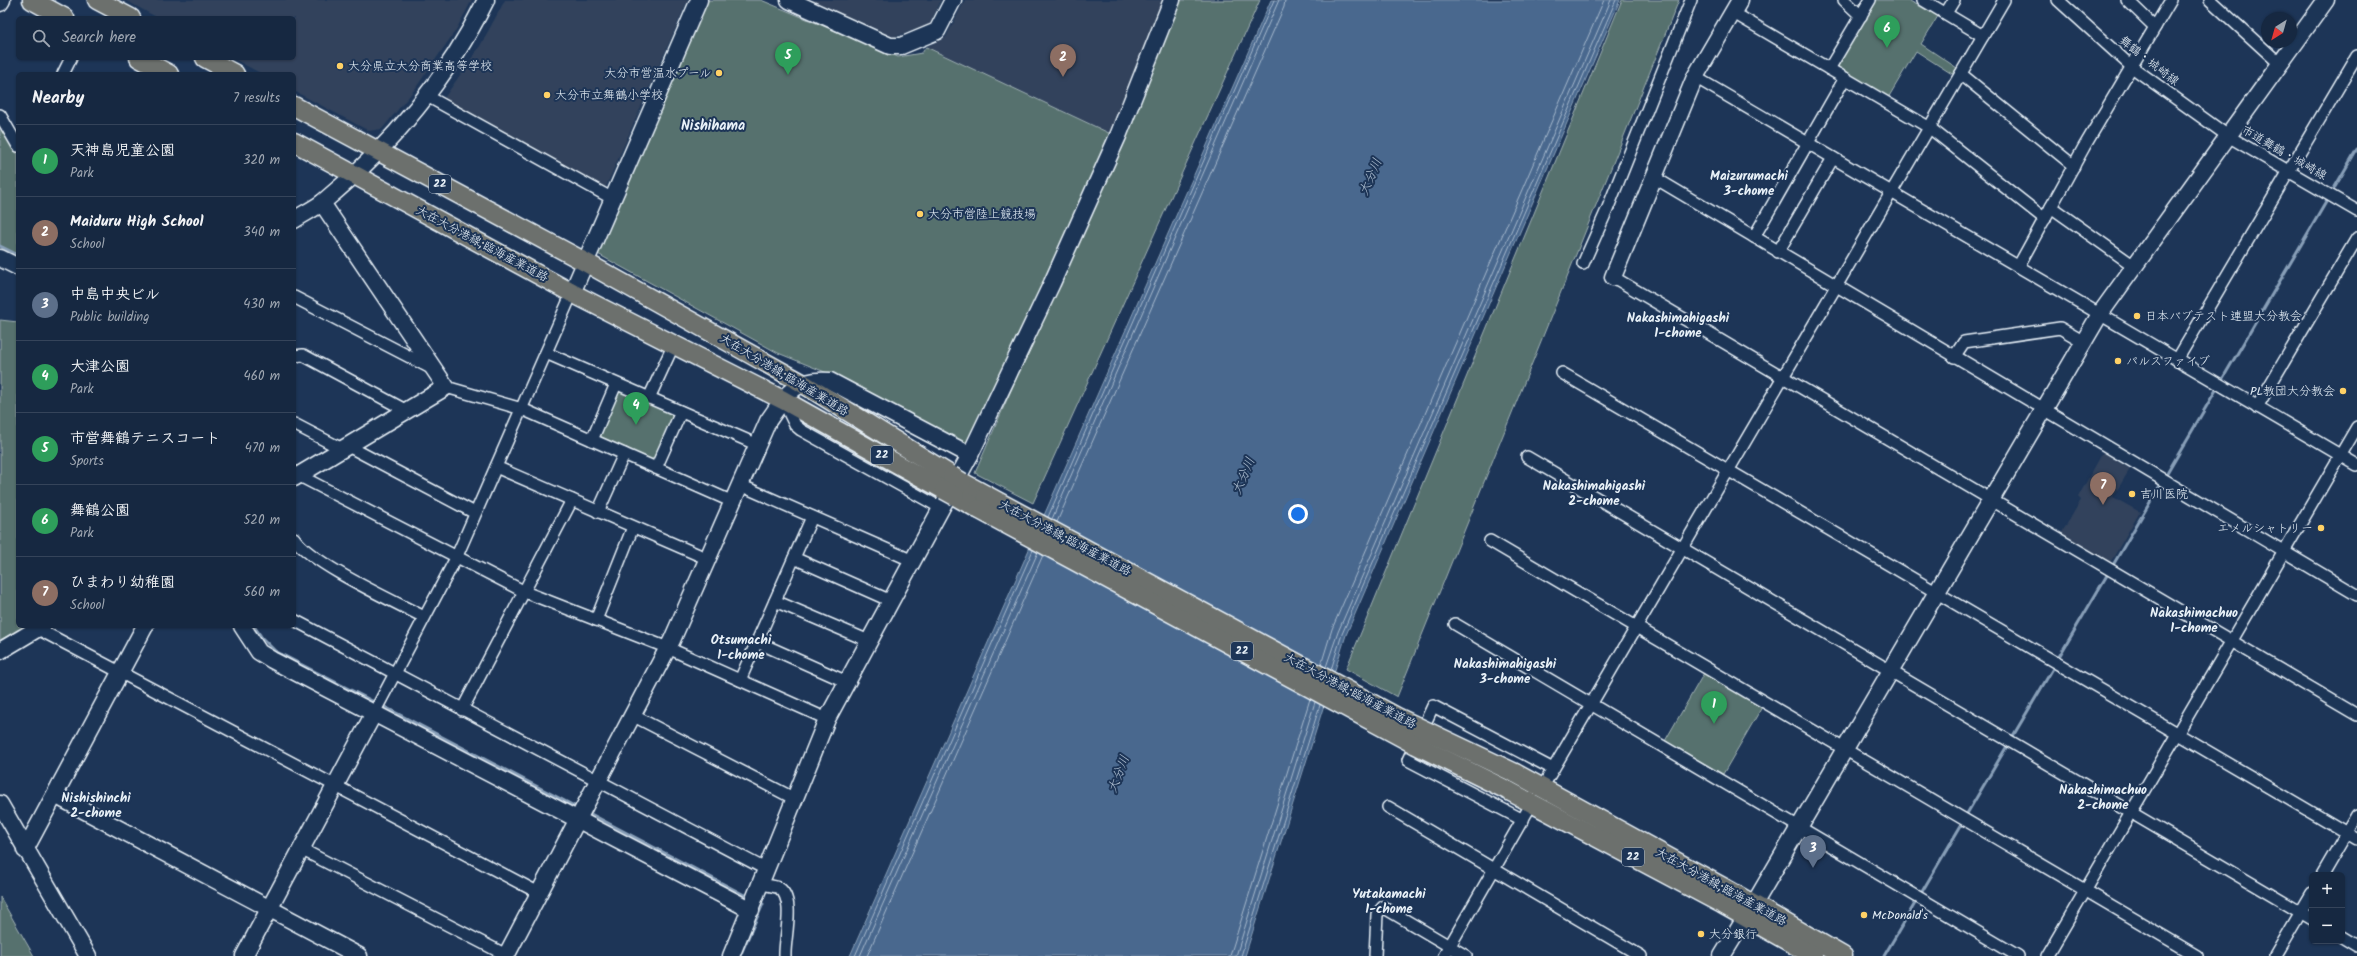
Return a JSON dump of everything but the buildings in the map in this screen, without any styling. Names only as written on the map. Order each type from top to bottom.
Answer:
[{"type":"main road","points":[[32,0],[61,16]]},
{"type":"main road","points":[[97,0],[126,16]]},
{"type":"main road","points":[[143,60],[165,72]]},
{"type":"main road","points":[[209,60],[231,72]]},
{"type":"main road","name":"大在大分港線;臨海産業道路","points":[[296,107],[585,262],[802,383],[953,486]]},
{"type":"main road","name":"大在大分港線;臨海産業道路","points":[[296,143],[673,346],[953,486],[1416,745],[1532,804],[1843,956]]},
{"type":"main road","name":"大在大分港線;臨海産業道路","points":[[982,502],[1403,720],[1542,788],[1750,910],[1814,956]]},
{"type":"street","points":[[296,216],[322,203],[379,151],[427,96],[459,51],[486,0]]},
{"type":"street","points":[[244,956],[456,558],[699,0]]},
{"type":"street","points":[[789,0],[890,46],[898,46],[937,31],[953,0]]},
{"type":"street","points":[[731,956],[827,719],[970,455],[1052,283],[1118,136],[1172,0]]},
{"type":"street","points":[[1583,264],[1607,210],[1691,0]]},
{"type":"street","points":[[1844,0],[1861,16]]},
{"type":"street","points":[[1830,69],[1870,0]]},
{"type":"street","points":[[1923,0],[1983,36]]},
{"type":"street","points":[[1946,13],[1954,0]]},
{"type":"street","points":[[1542,788],[1784,378],[2004,0]]},
{"type":"street","name":"舞鶴・城崎線","points":[[2058,0],[2132,67],[2228,136]]},
{"type":"street","points":[[2126,0],[2155,27]]},
{"type":"street","points":[[2018,267],[2074,166],[2171,0]]},
{"type":"street","points":[[2210,0],[2280,64]]},
{"type":"street","points":[[1722,956],[1800,828],[2100,314],[2326,0]]},
{"type":"street","points":[[2045,219],[1930,128],[1830,69],[1736,6],[1695,77],[1655,178],[1613,277],[2357,715]]},
{"type":"street","points":[[2177,360],[2357,56]]},
{"type":"street","points":[[64,72],[70,60]]},
{"type":"street","points":[[1961,74],[2074,166]]},
{"type":"street","points":[[1695,77],[2357,466]]},
{"type":"street","points":[[1754,237],[1845,78]]},
{"type":"street","points":[[427,96],[613,199]]},
{"type":"street","points":[[0,116],[16,143]]},
{"type":"street","name":"市道舞鶴・城崎線","points":[[2228,136],[2357,211]]},
{"type":"street","points":[[1778,252],[1833,158]]},
{"type":"street","points":[[1655,178],[2044,411],[2357,595]]},
{"type":"street","points":[[322,203],[446,387],[522,409],[733,502]]},
{"type":"street","points":[[2051,207],[2134,266]]},
{"type":"street","points":[[2257,407],[2357,238]]},
{"type":"street","points":[[0,258],[16,266]]},
{"type":"street","points":[[296,298],[433,369]]},
{"type":"street","points":[[1954,357],[1964,342],[2060,328],[2084,342]]},
{"type":"street","points":[[649,398],[673,346]]},
{"type":"street","points":[[546,353],[758,446]]},
{"type":"street","points":[[296,356],[302,355],[407,411]]},
{"type":"street","points":[[1562,373],[2357,839]]},
{"type":"street","points":[[301,849],[506,956],[668,648],[768,421],[791,389],[802,383],[816,380],[830,381],[970,455]]},
{"type":"street","points":[[592,440],[616,384]]},
{"type":"street","points":[[296,474],[345,448],[446,387]]},
{"type":"street","points":[[782,400],[795,425],[801,430],[941,508]]},
{"type":"street","points":[[656,468],[681,412]]},
{"type":"street","points":[[296,425],[476,513]]},
{"type":"street","points":[[2047,956],[2357,427]]},
{"type":"street","points":[[598,512],[624,454]]},
{"type":"street","points":[[1527,457],[2309,917]]},
{"type":"street","points":[[496,467],[708,559]]},
{"type":"street","points":[[296,476],[525,592],[668,648],[827,719]]},
{"type":"street","points":[[740,485],[913,561]]},
{"type":"street","points":[[462,710],[572,500]]},
{"type":"street","points":[[740,680],[812,517]]},
{"type":"street","points":[[596,620],[633,527]]},
{"type":"street","points":[[296,540],[307,552],[318,560],[424,617]]},
{"type":"street","points":[[1490,541],[2197,956]]},
{"type":"street","points":[[794,558],[891,601]]},
{"type":"street","points":[[775,601],[869,642]]},
{"type":"street","points":[[296,621],[598,781],[757,893]]},
{"type":"street","points":[[1455,624],[2018,956]]},
{"type":"street","points":[[0,651],[38,628]]},
{"type":"street","points":[[42,628],[120,672],[539,893]]},
{"type":"street","points":[[25,850],[144,628]]},
{"type":"street","points":[[243,628],[259,652],[377,707],[581,813],[757,893],[779,888],[786,895],[788,906],[785,956]]},
{"type":"street","points":[[757,642],[848,682]]},
{"type":"street","points":[[1523,820],[1408,760],[1434,706],[1553,770]]},
{"type":"street","points":[[632,715],[795,799]]},
{"type":"street","points":[[55,794],[359,956]]},
{"type":"street","points":[[0,804],[25,850],[88,956]]},
{"type":"street","points":[[1447,951],[1532,804]]},
{"type":"street","points":[[1388,807],[1641,956]]},
{"type":"street","points":[[2324,872],[2357,815]]},
{"type":"street","points":[[2275,956],[2309,897]]},
{"type":"street","points":[[1375,956],[1377,914],[1383,907],[1447,951],[1466,956]]},
{"type":"street","points":[[2345,939],[2357,946]]},
{"type":"shaded area","name":"大分県立大分商業高等学校","points":[[125,0],[472,0],[456,30],[415,89],[382,129],[369,131],[296,92],[296,72],[258,72],[236,60],[296,60],[296,16],[154,16]]},
{"type":"shaded area","name":"大分市立舞鶴小学校","points":[[505,0],[688,0],[605,189],[442,101],[480,46]]},
{"type":"shaded area","points":[[809,0],[941,0],[930,25],[894,37]]},
{"type":"shaded area","points":[[965,0],[1165,0],[1111,134],[926,47],[946,37]]},
{"type":"shaded area","points":[[2103,452],[2130,469],[2113,497],[2140,512],[2110,563],[2061,534],[2081,500],[2078,497]]},
{"type":"green space","points":[[707,0],[761,0],[898,57],[922,53],[926,47],[1111,134],[1037,302],[965,446],[825,372],[778,353],[596,253]]},
{"type":"green space","points":[[1181,0],[1260,0],[1033,503],[975,473]]},
{"type":"green space","points":[[1622,0],[1679,0],[1397,697],[1346,669]]},
{"type":"green space","points":[[1875,0],[1908,0],[1938,16],[1921,44],[1957,68],[1952,74],[1916,51],[1888,98],[1838,68],[1838,64]]},
{"type":"green space","points":[[0,123],[16,151],[16,256],[0,247]]},
{"type":"green space","points":[[0,320],[16,322],[16,628],[21,628],[0,640]]},
{"type":"green space","points":[[621,389],[673,411],[674,415],[655,461],[651,462],[599,440],[597,435],[617,391]]},
{"type":"green space","points":[[1704,673],[1762,707],[1723,774],[1665,741]]},
{"type":"green space","points":[[0,897],[34,956],[0,956]]},
{"type":"water","name":"大分川","points":[[1271,0],[1620,0],[1346,635],[1245,956],[850,956]]},
{"type":"waterway","points":[[2332,192],[2357,149]]},
{"type":"waterway","points":[[2165,477],[2329,197]]},
{"type":"waterway","points":[[0,246],[16,254]]},
{"type":"waterway","points":[[2057,660],[2162,482]]},
{"type":"waterway","points":[[255,628],[262,638],[275,651],[376,703]]},
{"type":"waterway","points":[[1965,817],[2055,665]]},
{"type":"waterway","points":[[381,705],[578,808]]},
{"type":"waterway","points":[[587,812],[750,898]]},
{"type":"waterway","points":[[1920,895],[1963,822]]},
{"type":"waterway","points":[[1884,956],[1917,900]]},
{"type":"waterway","points":[[740,956],[763,904],[759,902]]},
{"type":"place","name":"舞鶴公園","points":[[1887,48]]},
{"type":"place","name":"大分県立大分商業高等学校","points":[[340,66]]},
{"type":"place","name":"大分市営温水プール","points":[[719,73]]},
{"type":"place","name":"市営舞鶴テニスコート","points":[[788,75]]},
{"type":"place","name":"Maiduru High School","points":[[1063,77]]},
{"type":"place","name":"大分市立舞鶴小学校","points":[[547,95]]},
{"type":"place","name":"大分市営陸上競技場","points":[[920,214]]},
{"type":"place","name":"日本バブテスト連盟大分教会","points":[[2137,316]]},
{"type":"place","name":"パルスファイブ","points":[[2118,361]]},
{"type":"place","name":"PL教団大分教会","points":[[2343,391]]},
{"type":"place","name":"大津公園","points":[[636,425]]},
{"type":"place","name":"吉川医院","points":[[2132,494]]},
{"type":"place","name":"ひまわり幼稚園","points":[[2103,505]]},
{"type":"place","name":"エメルシャトリー","points":[[2321,528]]},
{"type":"place","name":"天神島児童公園","points":[[1714,724]]},
{"type":"place","name":"中島中央ビル","points":[[1813,868]]},
{"type":"place","name":"McDonald's","points":[[1864,915]]},
{"type":"place","name":"大分銀行","points":[[1701,934]]},
{"type":"district","name":"Nishihama","points":[[713,126]]},
{"type":"district","name":"Maizurumachi 3-chome","points":[[1749,184]]},
{"type":"district","name":"Nakashimahigashi 1-chome","points":[[1678,326]]},
{"type":"district","name":"Nakashimahigashi 2-chome","points":[[1594,494]]},
{"type":"district","name":"Nakashimachuo 1-chome","points":[[2194,620]]},
{"type":"district","name":"Otsumachi 1-chome","points":[[741,648]]},
{"type":"district","name":"Nakashimahigashi 3-chome","points":[[1505,672]]},
{"type":"district","name":"Nakashimachuo 2-chome","points":[[2103,798]]},
{"type":"district","name":"Nishishinchi 2-chome","points":[[96,806]]},
{"type":"district","name":"Yutakamachi 1-chome","points":[[1389,902]]}]
